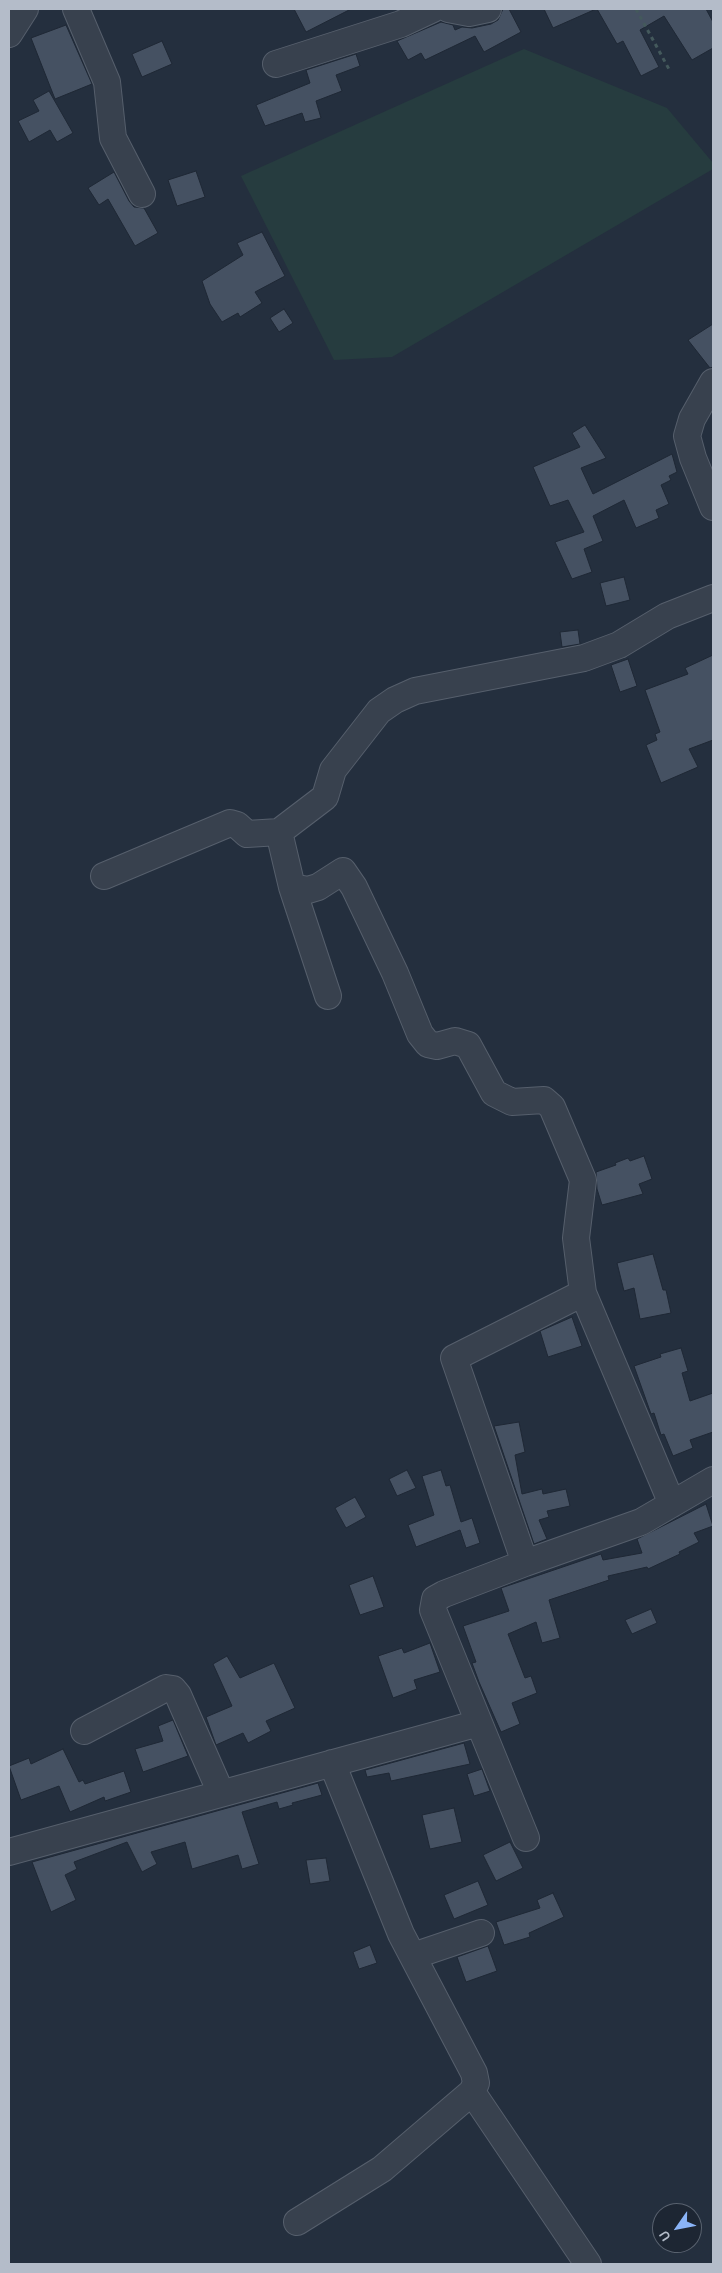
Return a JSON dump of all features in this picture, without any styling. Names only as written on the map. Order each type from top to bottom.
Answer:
[{"type":"street","points":[[9,34],[25,9]]},
{"type":"street","points":[[76,9],[107,82],[113,138],[142,194]]},
{"type":"street","points":[[276,64],[401,24],[433,9]]},
{"type":"street","points":[[448,9],[469,13],[488,9]]},
{"type":"street","points":[[713,382],[692,419],[687,436],[693,458],[713,507]]},
{"type":"street","points":[[104,876],[230,822],[237,824],[247,834],[279,832],[324,797],[333,770],[379,711],[395,700],[415,691],[584,658],[619,644],[667,616],[713,598]]},
{"type":"street","points":[[279,832],[292,888],[328,996]]},
{"type":"street","points":[[292,888],[308,890],[318,887],[343,871],[354,888],[395,973],[420,1034],[428,1044],[437,1046],[455,1041],[468,1045],[494,1093],[512,1102],[544,1100],[552,1107],[583,1180],[576,1238],[583,1293],[672,1504]]},
{"type":"street","points":[[525,1562],[454,1358],[583,1293]]},
{"type":"street","points":[[526,1838],[432,1605],[435,1599],[525,1562],[641,1522],[713,1480]]},
{"type":"street","points":[[84,1730],[166,1688],[173,1688],[178,1695],[221,1793]]},
{"type":"street","points":[[9,1852],[479,1723]]},
{"type":"street","points":[[297,2222],[382,2169],[472,2092],[476,2083],[474,2073],[401,1934],[332,1763]]},
{"type":"street","points":[[413,1956],[481,1932]]},
{"type":"street","points":[[472,2092],[588,2264]]},
{"type":"path","points":[[636,9],[670,71]]},
{"type":"green space","points":[[524,49],[667,108],[713,163],[713,169],[392,357],[334,360],[241,176]]},
{"type":"building","points":[[294,9],[351,9],[306,32]]},
{"type":"building","points":[[503,9],[509,9],[521,32],[484,52],[475,36],[425,60],[421,53],[408,60],[397,41],[441,22],[453,25],[455,30],[462,27],[472,28],[491,24],[498,20]]},
{"type":"building","points":[[544,9],[596,9],[553,28]]},
{"type":"building","points":[[597,9],[706,9],[713,22],[713,48],[692,60],[664,16],[640,30],[659,67],[641,76],[623,41],[617,44]]},
{"type":"building","points":[[66,25],[92,84],[55,99],[31,38]]},
{"type":"building","points":[[162,41],[172,64],[142,77],[132,54]]},
{"type":"building","points":[[356,54],[360,66],[336,75],[342,91],[316,101],[321,118],[305,122],[302,113],[265,126],[256,105],[310,83],[306,70]]},
{"type":"building","points":[[49,91],[73,133],[57,142],[50,130],[29,142],[18,121],[39,111],[33,100]]},
{"type":"building","points":[[196,171],[205,197],[177,206],[168,180]]},
{"type":"building","points":[[114,172],[129,201],[134,207],[144,208],[158,233],[135,246],[108,199],[99,205],[88,188]]},
{"type":"building","points":[[262,232],[285,276],[255,292],[262,303],[240,317],[238,313],[222,322],[210,304],[202,281],[243,255],[237,243]]},
{"type":"building","points":[[284,309],[293,323],[279,332],[270,318]]},
{"type":"building","points":[[713,324],[713,367],[710,368],[688,340]]},
{"type":"building","points":[[585,425],[606,458],[581,468],[593,494],[672,454],[677,472],[669,476],[671,480],[661,485],[669,504],[656,510],[659,518],[636,528],[624,500],[593,516],[603,541],[584,549],[592,572],[572,579],[555,542],[584,532],[568,500],[550,506],[533,467],[580,447],[572,433]]},
{"type":"building","points":[[624,577],[630,600],[606,606],[600,583]]},
{"type":"building","points":[[578,630],[580,644],[562,647],[560,632]]},
{"type":"building","points":[[713,655],[713,740],[689,749],[698,767],[661,783],[646,745],[657,740],[655,734],[660,732],[645,690],[688,674],[685,668]]},
{"type":"building","points":[[628,659],[637,686],[620,692],[611,665]]},
{"type":"building","points":[[644,1156],[652,1179],[639,1184],[643,1194],[602,1205],[597,1189],[596,1172],[616,1165],[615,1163],[628,1158],[630,1161]]},
{"type":"building","points":[[653,1254],[663,1290],[666,1290],[671,1313],[640,1319],[634,1288],[624,1291],[617,1263]]},
{"type":"building","points":[[572,1317],[582,1346],[548,1357],[540,1331]]},
{"type":"building","points":[[681,1348],[688,1371],[682,1373],[690,1401],[713,1393],[713,1432],[690,1440],[693,1448],[673,1456],[664,1434],[661,1435],[654,1413],[651,1414],[634,1366],[661,1357],[660,1354]]},
{"type":"building","points":[[519,1422],[525,1452],[515,1455],[522,1494],[542,1489],[543,1494],[566,1489],[570,1506],[547,1511],[549,1517],[539,1520],[547,1539],[534,1544],[494,1426]]},
{"type":"building","points":[[407,1470],[416,1488],[397,1496],[389,1479]]},
{"type":"building","points":[[441,1470],[446,1486],[450,1485],[461,1522],[472,1518],[480,1543],[466,1548],[460,1530],[416,1547],[408,1525],[434,1515],[422,1476]]},
{"type":"building","points":[[355,1497],[366,1517],[346,1528],[335,1508]]},
{"type":"building","points":[[706,1504],[713,1526],[694,1533],[699,1542],[679,1552],[680,1554],[648,1569],[647,1567],[608,1576],[609,1580],[549,1600],[560,1638],[542,1643],[536,1622],[508,1634],[525,1678],[531,1676],[537,1693],[512,1703],[520,1724],[501,1732],[472,1663],[476,1662],[463,1626],[509,1611],[501,1588],[601,1554],[603,1560],[642,1553],[637,1539]]},
{"type":"building","points":[[373,1576],[384,1607],[360,1615],[349,1585]]},
{"type":"building","points":[[651,1609],[657,1623],[632,1634],[625,1620]]},
{"type":"building","points":[[430,1643],[440,1672],[414,1680],[417,1689],[393,1698],[378,1656],[402,1648],[404,1653]]},
{"type":"building","points":[[227,1656],[240,1678],[274,1663],[295,1708],[266,1721],[271,1731],[248,1743],[243,1733],[216,1745],[206,1717],[232,1706],[213,1664]]},
{"type":"building","points":[[173,1720],[188,1756],[143,1772],[135,1749],[163,1741],[158,1726]]},
{"type":"building","points":[[464,1743],[470,1764],[391,1781],[389,1773],[367,1777],[365,1770]]},
{"type":"building","points":[[63,1749],[79,1782],[83,1780],[85,1784],[124,1771],[131,1792],[105,1801],[104,1797],[70,1812],[59,1786],[21,1800],[9,1766],[29,1758],[31,1764]]},
{"type":"building","points":[[482,1769],[490,1791],[474,1796],[467,1774]]},
{"type":"building","points":[[318,1783],[322,1795],[292,1803],[293,1805],[279,1809],[277,1802],[242,1812],[259,1864],[242,1869],[238,1855],[192,1869],[185,1842],[151,1852],[157,1864],[142,1872],[127,1842],[74,1862],[77,1869],[65,1875],[76,1900],[51,1912],[32,1862]]},
{"type":"building","points":[[454,1808],[462,1842],[430,1849],[422,1815]]},
{"type":"building","points":[[510,1842],[523,1868],[496,1881],[483,1855]]},
{"type":"building","points":[[326,1858],[330,1881],[310,1884],[306,1860]]},
{"type":"building","points":[[478,1881],[488,1905],[454,1919],[444,1895]]},
{"type":"building","points":[[553,1893],[564,1917],[529,1933],[530,1937],[504,1945],[496,1922],[540,1908],[537,1900]]},
{"type":"building","points":[[370,1945],[377,1963],[359,1969],[353,1952]]},
{"type":"building","points":[[488,1946],[497,1971],[466,1982],[457,1957]]}]
